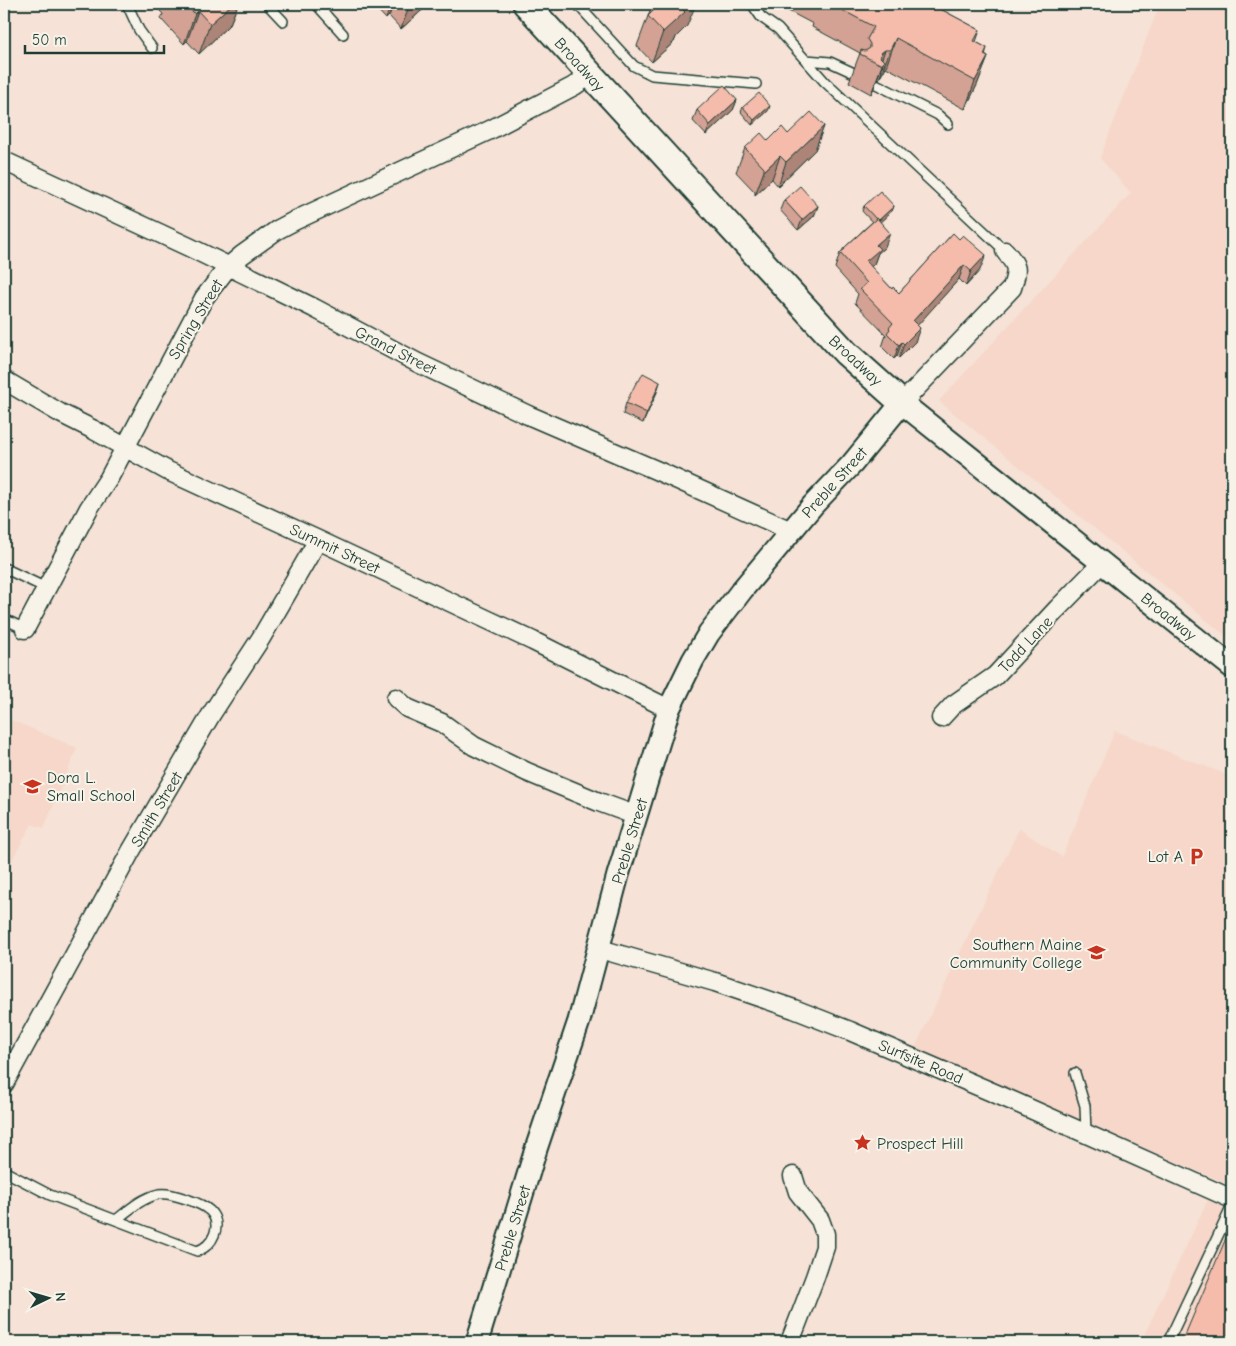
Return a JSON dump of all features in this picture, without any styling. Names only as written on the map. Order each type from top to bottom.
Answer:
[{"type":"main road","name":"Broadway","points":[[526,4],[846,354],[902,403]]},
{"type":"street","name":"Spring Street","points":[[25,629],[89,508],[109,478],[204,298],[228,267],[263,240],[296,220],[490,130],[574,86],[590,75]]},
{"type":"street","name":"Grand Street","points":[[4,162],[180,243],[314,308],[418,363],[528,415],[791,531]]},
{"type":"street","points":[[902,403],[1012,288],[1016,276],[1016,264],[1005,251]]},
{"type":"street","name":"Summit Street","points":[[4,380],[168,472],[533,641],[669,709]]},
{"type":"street","name":"Preble Street","points":[[476,1342],[536,1149],[579,1021],[600,949],[618,875],[669,709],[693,660],[709,633],[791,531],[852,464],[902,403]]},
{"type":"street","name":"Broadway","points":[[902,403],[1232,667]]},
{"type":"street","name":"Smith Street","points":[[4,1084],[131,851],[212,713],[261,638],[318,540]]},
{"type":"street","name":"Todd Lane","points":[[941,718],[953,705],[995,676],[1103,562]]},
{"type":"street","points":[[396,698],[407,708],[442,724],[474,746],[527,772],[637,816]]},
{"type":"street","name":"Surfsite Road","points":[[600,949],[715,982],[794,1009],[942,1070],[1232,1199]]},
{"type":"street","points":[[790,1342],[825,1247],[825,1234],[820,1220],[798,1192],[793,1176]]},
{"type":"lane","points":[[127,4],[139,30],[152,48]]},
{"type":"lane","points":[[267,4],[283,21]]},
{"type":"lane","points":[[316,4],[343,34]]},
{"type":"lane","points":[[577,4],[634,66],[652,75],[756,84]]},
{"type":"lane","points":[[752,4],[761,17],[778,29],[824,82],[1005,251]]},
{"type":"lane","points":[[806,60],[830,62],[854,73]]},
{"type":"lane","points":[[876,84],[938,116],[948,124]]},
{"type":"lane","points":[[4,568],[46,588]]},
{"type":"lane","points":[[4,619],[25,629]]},
{"type":"lane","points":[[1075,1073],[1085,1106],[1086,1133]]},
{"type":"lane","points":[[4,1171],[50,1195],[197,1251],[205,1248],[212,1242],[216,1229],[215,1220],[210,1210],[174,1194],[162,1194],[139,1201],[116,1220]]},
{"type":"lane","points":[[1168,1342],[1232,1206]]},
{"type":"shaded area","points":[[1160,4],[1232,4],[1232,641],[939,401],[1131,193],[1100,158]]},
{"type":"shaded area","name":"Dora L. Small School","points":[[4,717],[77,748],[44,828],[32,824],[4,874]]},
{"type":"shaded area","name":"Southern Maine Community College","points":[[1115,731],[1232,777],[1232,1186],[915,1048],[1019,829],[1062,857]]},
{"type":"shaded area","points":[[1208,1200],[1232,1211],[1232,1342],[1141,1342]]},
{"type":"building","points":[[185,4],[232,4],[210,24],[198,11],[195,14]]},
{"type":"building","points":[[656,4],[690,4],[683,10],[685,12],[663,32],[648,16],[654,10],[651,8]]},
{"type":"building","points":[[831,4],[931,4],[980,30],[974,41],[987,48],[984,55],[988,57],[975,81],[896,38],[890,50],[885,50],[881,53],[880,57],[884,61],[882,65],[860,54],[861,50],[865,51],[870,48],[867,39],[874,27]]},
{"type":"building","points":[[724,85],[737,100],[710,125],[697,110]]},
{"type":"building","points":[[759,93],[770,106],[754,120],[743,107]]},
{"type":"building","points":[[811,112],[824,126],[786,162],[780,156],[764,171],[764,168],[745,148],[761,133],[768,141],[782,127],[788,134]]},
{"type":"building","points":[[800,186],[818,206],[802,220],[784,200]]},
{"type":"building","points":[[880,191],[894,206],[879,220],[864,206]]},
{"type":"building","points":[[877,218],[890,233],[876,245],[880,249],[866,261],[892,289],[893,287],[899,293],[953,233],[959,239],[963,235],[986,255],[971,271],[964,265],[913,321],[920,328],[904,344],[902,342],[899,345],[887,333],[893,323],[860,289],[867,283],[840,253]]},
{"type":"building","points":[[643,373],[660,382],[647,413],[626,403]]},
{"type":"building","points":[[1232,1224],[1232,1342],[1182,1342]]},
{"type":"place","name":"Dora L. Small School","points":[[33,786]]},
{"type":"place","name":"Lot A","points":[[1197,856]]},
{"type":"place","name":"Southern Maine Community College","points":[[1096,953]]},
{"type":"place","name":"Prospect Hill","points":[[863,1143]]}]
